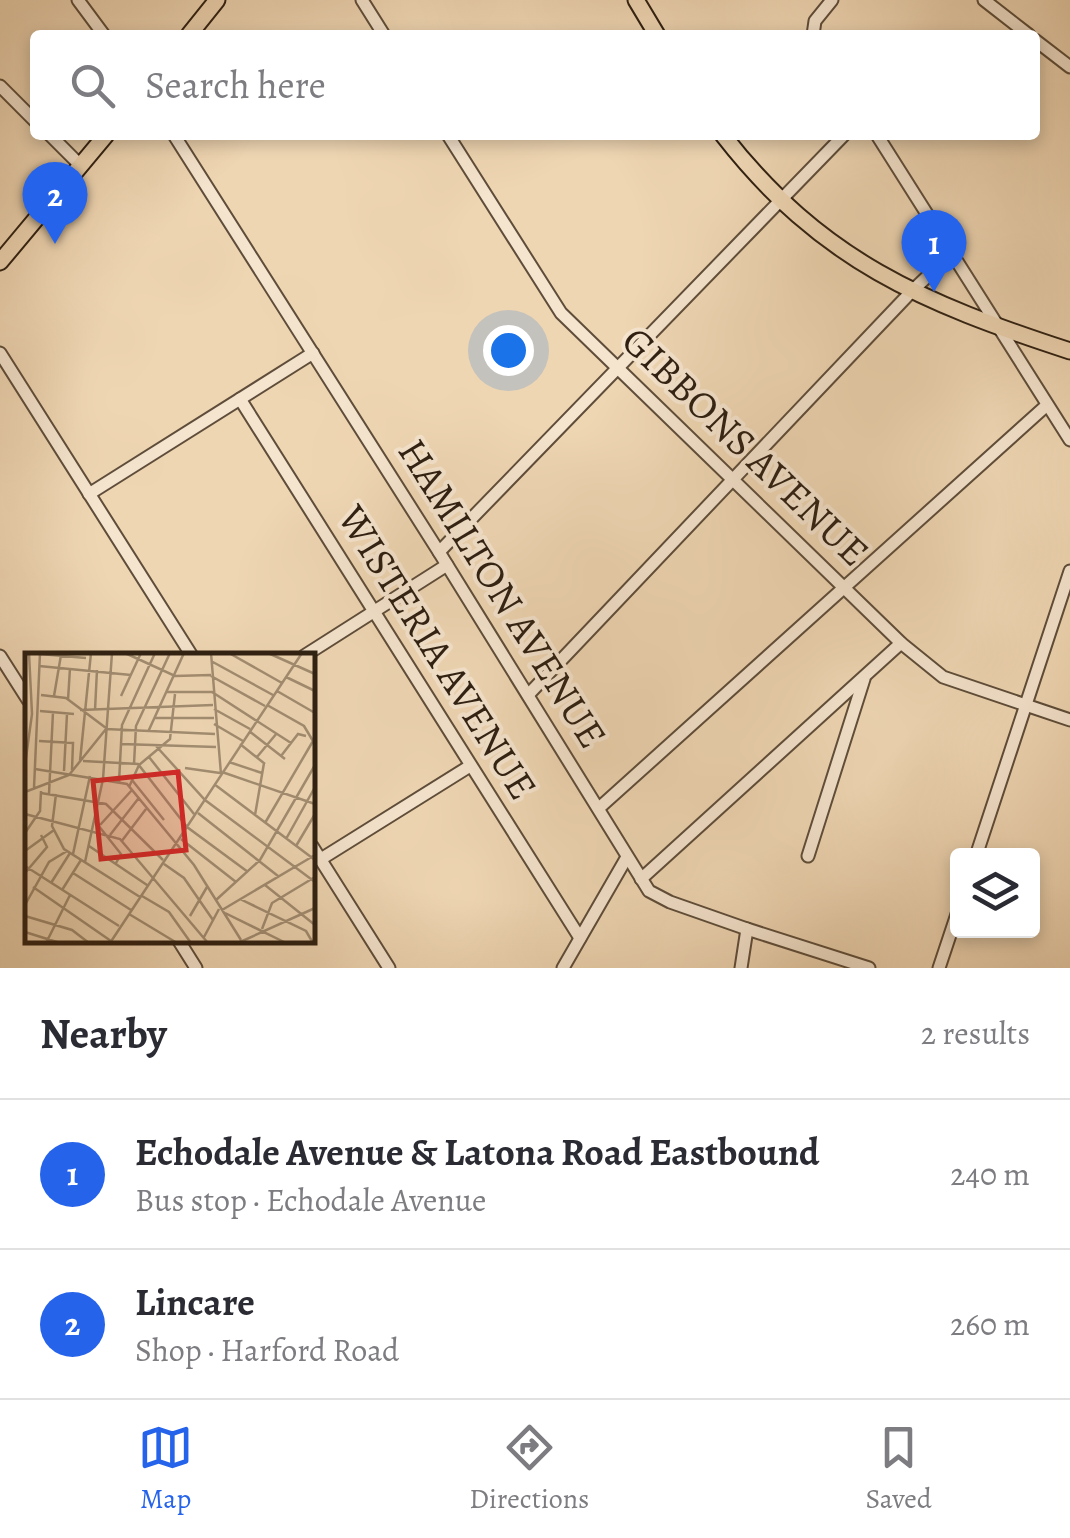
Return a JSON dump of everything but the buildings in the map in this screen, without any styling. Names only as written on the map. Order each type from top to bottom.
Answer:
[{"type":"main road","points":[[193,30],[218,0]]},
{"type":"main road","points":[[636,0],[654,30]]},
{"type":"main road","points":[[0,262],[102,140]]},
{"type":"main road","points":[[728,140],[780,198],[824,238],[861,264],[910,292],[1070,351]]},
{"type":"street","points":[[78,0],[100,30]]},
{"type":"street","points":[[362,0],[381,30]]},
{"type":"street","points":[[814,30],[815,22],[832,0]]},
{"type":"street","points":[[984,0],[1022,30]]},
{"type":"street","points":[[1040,44],[1070,67]]},
{"type":"street","points":[[0,86],[30,115]]},
{"type":"street","points":[[55,140],[81,166]]},
{"type":"street","name":"HAMILTON AVENUE","points":[[177,140],[440,552],[642,879],[658,897],[868,968]]},
{"type":"street","name":"GIBBONS AVENUE","points":[[451,140],[554,304],[901,643],[943,676],[1070,720]]},
{"type":"street","points":[[440,552],[839,140]]},
{"type":"street","points":[[880,140],[1070,440]]},
{"type":"street","points":[[528,694],[910,292],[951,254]]},
{"type":"street","points":[[0,353],[190,653]]},
{"type":"street","points":[[89,494],[313,353]]},
{"type":"street","name":"WISTERIA AVENUE","points":[[240,399],[580,938]]},
{"type":"street","points":[[599,808],[1047,405]]},
{"type":"street","points":[[309,653],[447,564]]},
{"type":"street","points":[[979,848],[1070,571]]},
{"type":"street","points":[[642,879],[901,643]]},
{"type":"street","points":[[0,656],[25,695]]},
{"type":"street","points":[[808,856],[864,680]]},
{"type":"street","points":[[321,859],[470,766]]},
{"type":"street","points":[[315,850],[389,968]]},
{"type":"street","points":[[563,968],[627,857]]},
{"type":"street","points":[[741,968],[747,929]]},
{"type":"street","points":[[939,968],[950,935]]},
{"type":"street","points":[[180,943],[196,968]]},
{"type":"place","name":"Lincare","points":[[55,244]]},
{"type":"place","name":"Echodale Avenue & Latona Road Eastbound","points":[[934,292]]}]
